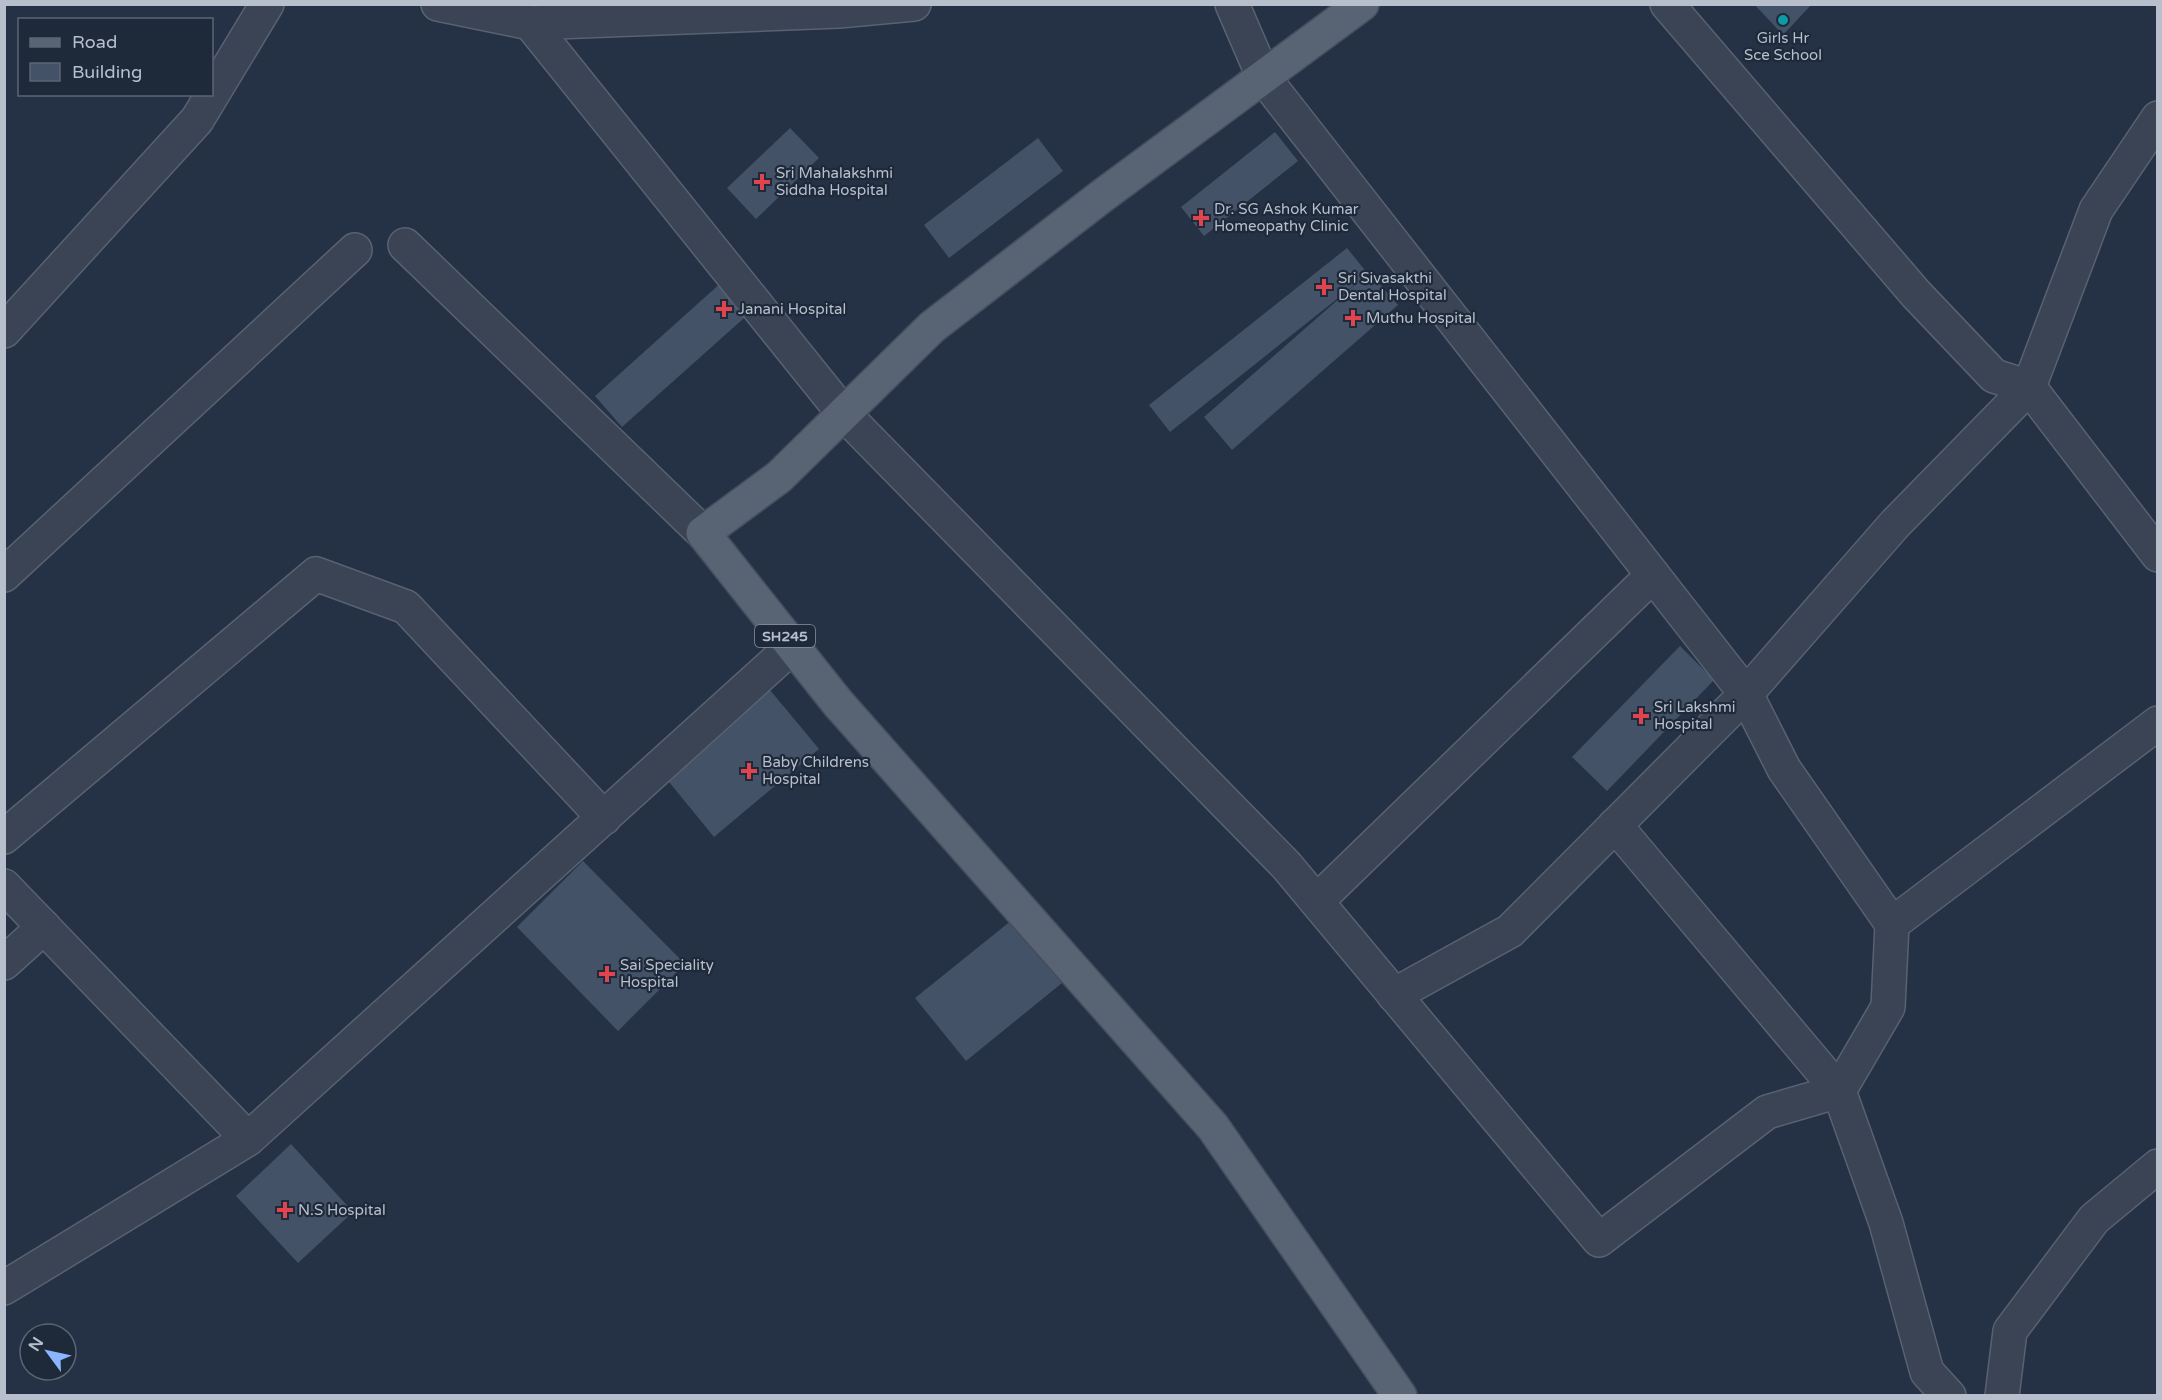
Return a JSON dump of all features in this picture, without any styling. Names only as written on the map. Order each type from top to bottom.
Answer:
[{"type":"main road","points":[[703,533],[778,477],[932,327],[1102,196],[1362,4]]},
{"type":"main road","name":"SH245","points":[[703,533],[837,702],[1213,1127],[1400,1395]]},
{"type":"street","points":[[213,93],[267,4]]},
{"type":"street","points":[[438,4],[530,23],[839,11],[914,4]]},
{"type":"street","points":[[530,23],[844,414],[1286,865],[1599,1240],[1767,1112],[1839,1091],[1888,1006],[1892,924],[1784,769],[1746,694],[1264,78],[1232,4]]},
{"type":"street","points":[[1667,4],[1931,310],[1994,376],[2029,387],[2157,555]]},
{"type":"street","points":[[4,331],[197,120],[211,96]]},
{"type":"street","points":[[1394,995],[1510,931],[1746,694],[1895,524],[2029,387],[2096,210],[2157,118]]},
{"type":"street","points":[[405,245],[703,533]]},
{"type":"street","points":[[4,575],[355,250]]},
{"type":"street","points":[[4,837],[316,574],[406,608],[604,818]]},
{"type":"street","points":[[1317,901],[1653,575]]},
{"type":"street","points":[[4,1288],[248,1139],[793,646]]},
{"type":"street","points":[[1892,924],[2157,723]]},
{"type":"street","points":[[1615,825],[1839,1091],[1886,1223],[1927,1372],[1949,1395]]},
{"type":"street","points":[[4,886],[248,1139]]},
{"type":"street","points":[[4,963],[44,927]]},
{"type":"street","points":[[2025,1395],[2004,1382],[2010,1331],[2094,1219],[2157,1166]]},
{"type":"building","name":"Girls Hr Sce School","points":[[1754,4],[1812,4],[1783,35]]},
{"type":"building","points":[[790,128],[819,158],[756,219],[727,188]]},
{"type":"building","points":[[1275,132],[1298,161],[1204,236],[1181,207]]},
{"type":"building","points":[[1038,138],[1063,171],[949,258],[924,225]]},
{"type":"building","points":[[1347,248],[1398,305],[1232,450],[1204,417],[1357,283],[1170,432],[1149,405]]},
{"type":"building","points":[[743,263],[771,294],[622,427],[595,396]]},
{"type":"building","points":[[1680,646],[1714,680],[1607,791],[1572,757]]},
{"type":"building","points":[[770,690],[819,749],[714,837],[665,777]]},
{"type":"building","points":[[583,861],[685,964],[618,1031],[517,927]]},
{"type":"building","points":[[1012,920],[1062,983],[966,1061],[915,998]]},
{"type":"building","points":[[291,1144],[353,1212],[298,1263],[236,1196]]},
{"type":"place","name":"Girls Hr Sce School","points":[[1783,20]]},
{"type":"place","name":"Sri Mahalakshmi Siddha Hospital","points":[[762,182]]},
{"type":"place","name":"Dr. SG Ashok Kumar Homeopathy Clinic","points":[[1201,218]]},
{"type":"place","name":"Sri Sivasakthi Dental Hospital","points":[[1324,287]]},
{"type":"place","name":"Janani Hospital","points":[[724,309]]},
{"type":"place","name":"Muthu Hospital","points":[[1353,318]]},
{"type":"place","name":"Sri Lakshmi Hospital","points":[[1641,716]]},
{"type":"place","name":"Baby Childrens Hospital","points":[[749,771]]},
{"type":"place","name":"Sai Speciality Hospital","points":[[607,974]]},
{"type":"place","name":"N.S Hospital","points":[[285,1210]]}]
